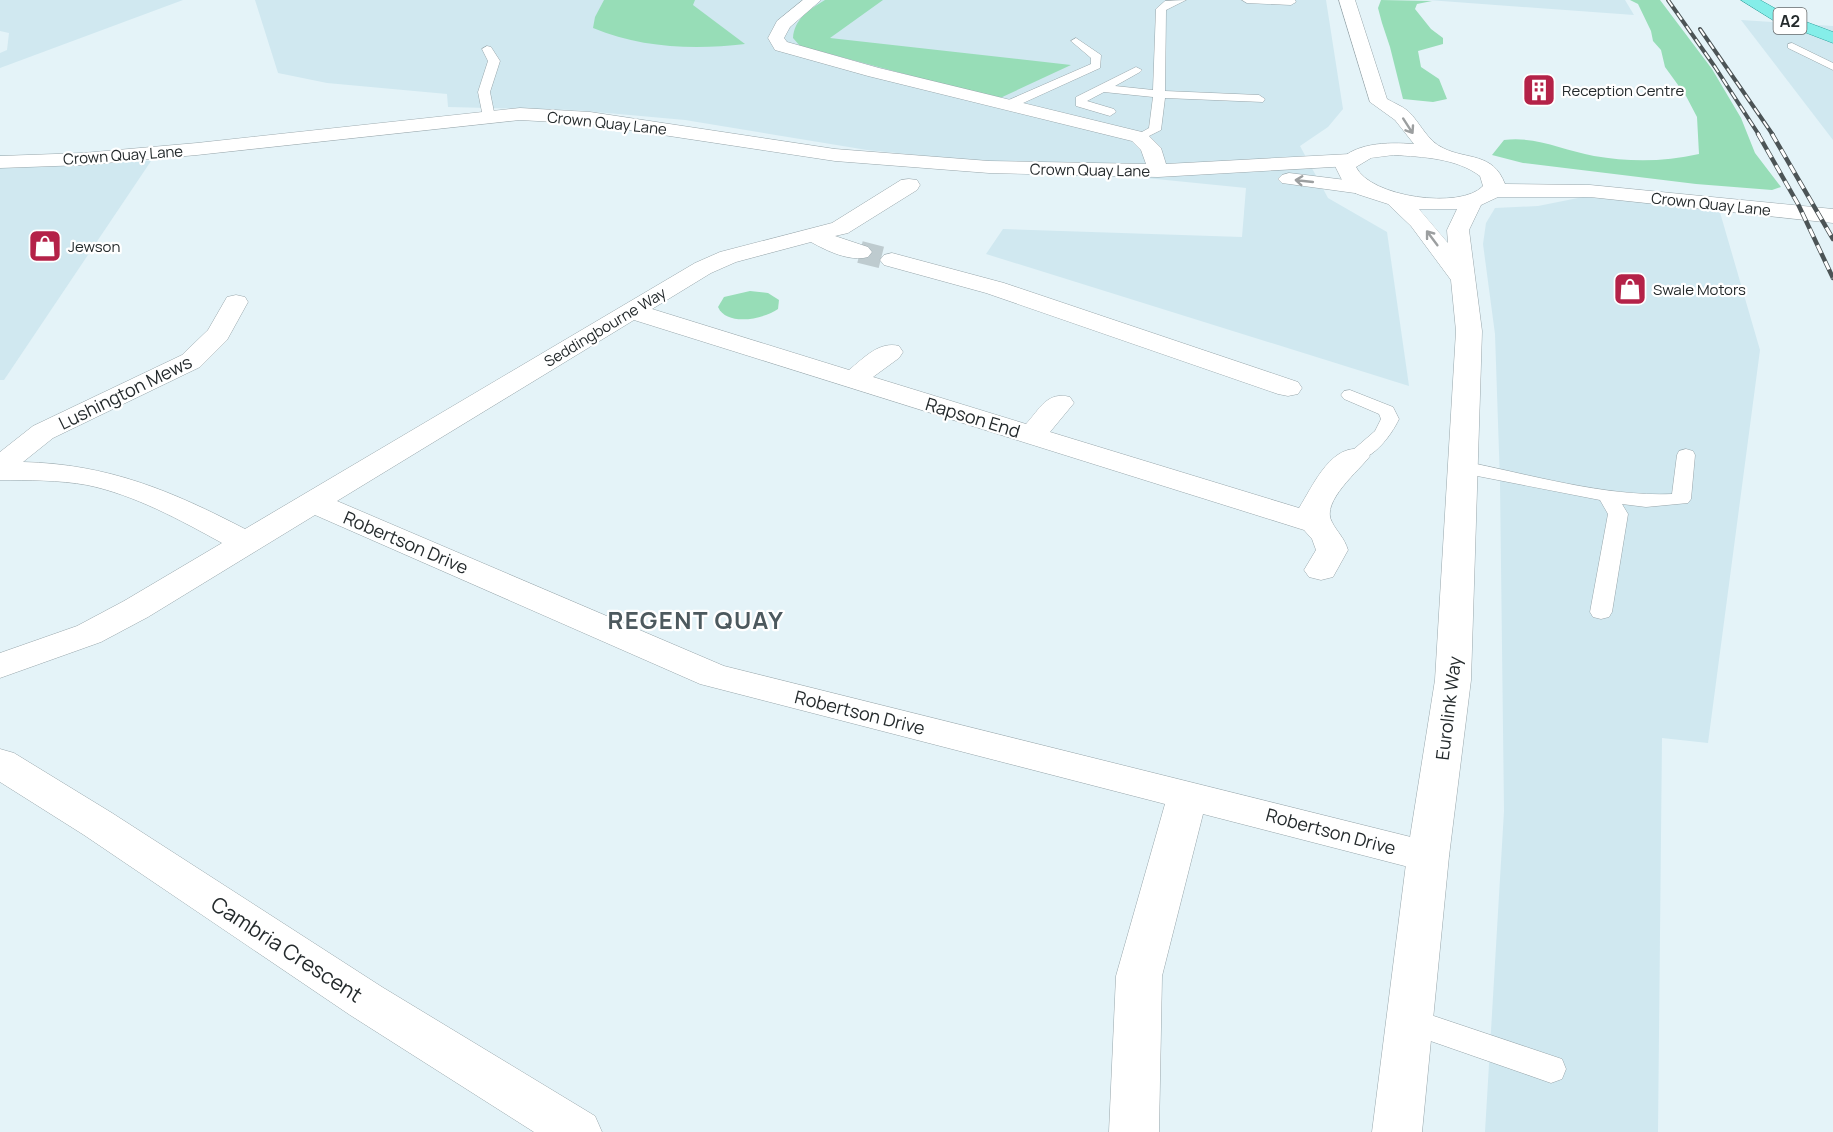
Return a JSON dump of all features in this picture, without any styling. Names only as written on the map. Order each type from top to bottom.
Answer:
[{"type":"main road","name":"A2","points":[[1749,0],[1779,17],[1833,38]]},
{"type":"street","points":[[813,0],[783,24],[776,38],[781,46],[1139,137],[1151,148],[1158,171]]},
{"type":"street","points":[[1347,0],[1379,102],[1364,144],[1345,166],[1351,181],[1362,188]]},
{"type":"street","points":[[1379,102],[1402,116],[1414,135],[1435,152]]},
{"type":"street","name":"Crown Quay Lane","points":[[0,162],[82,159],[197,149],[520,114],[590,118],[835,155],[917,163],[1158,171],[1213,170],[1362,188],[1395,199],[1436,204],[1482,195],[1590,191]]},
{"type":"street","name":"Crown Quay Lane","points":[[1213,170],[1364,144],[1435,152],[1482,168],[1590,191],[1833,216]]},
{"type":"street","points":[[1482,168],[1491,176],[1494,183],[1482,195]]},
{"type":"street","name":"Seddingbourne Way","points":[[315,503],[703,268],[728,257],[840,228],[859,219],[909,185]]},
{"type":"street","name":"Eurolink Way","points":[[1397,1132],[1428,856],[1453,680],[1469,331],[1458,230],[1482,195]]},
{"type":"street","points":[[1395,199],[1419,221],[1465,281]]},
{"type":"street","points":[[816,236],[836,246],[860,252]]},
{"type":"street","points":[[892,260],[995,288],[1288,388]]},
{"type":"street","name":"Lushington Mews","points":[[0,470],[22,447],[43,432],[191,361],[212,346],[236,302]]},
{"type":"street","name":"Rapson End","points":[[631,311],[1315,523]]},
{"type":"street","points":[[852,380],[891,352]]},
{"type":"street","points":[[1032,435],[1059,403]]},
{"type":"street","points":[[1321,570],[1332,550],[1327,536],[1315,523],[1314,509],[1336,472],[1355,456]]},
{"type":"street","points":[[0,470],[86,476],[130,488],[175,506],[247,543]]},
{"type":"street","points":[[0,666],[89,634],[136,609],[315,503]]},
{"type":"street","name":"Robertson Drive","points":[[315,503],[713,675],[1428,856]]},
{"type":"street","name":"Cambria Crescent","points":[[0,763],[98,824],[366,1001],[577,1132]]},
{"type":"street","points":[[1134,1132],[1139,976],[1188,795]]},
{"type":"lane","points":[[1139,137],[1155,130],[1159,94],[1161,9],[1169,3],[1181,0]]},
{"type":"lane","points":[[1247,0],[1291,2]]},
{"type":"lane","points":[[1008,105],[1096,66],[1098,57],[1076,40]]},
{"type":"lane","points":[[1792,46],[1833,67]]},
{"type":"lane","points":[[487,49],[494,62],[484,92],[489,117]]},
{"type":"lane","points":[[1110,112],[1080,103],[1080,100],[1136,70]]},
{"type":"lane","points":[[1101,88],[1159,94],[1259,99]]},
{"type":"lane","points":[[1350,395],[1387,411],[1390,419],[1383,434],[1355,456]]},
{"type":"lane","points":[[1462,467],[1607,496],[1646,501],[1681,500],[1686,455]]},
{"type":"lane","points":[[1600,612],[1618,514],[1607,496]]},
{"type":"lane","points":[[1410,1020],[1551,1069]]},
{"type":"shaded area","points":[[0,0],[183,0],[0,68],[0,53],[7,50],[9,33],[0,31]]},
{"type":"shaded area","points":[[255,0],[1326,0],[1343,109],[1328,127],[1300,146],[1328,198],[1387,232],[1409,386],[986,254],[1003,229],[1242,237],[1246,188],[867,150],[685,120],[574,110],[448,107],[447,94],[327,83],[278,73]]},
{"type":"shaded area","points":[[1428,0],[1625,0],[1634,15]]},
{"type":"shaded area","points":[[1741,20],[1833,26],[1833,140]]},
{"type":"shaded area","points":[[0,155],[151,161],[4,380],[0,380]]},
{"type":"shaded area","points":[[1583,197],[1719,209],[1760,350],[1708,743],[1662,738],[1658,1132],[1485,1132],[1504,811],[1500,482],[1495,334],[1483,244],[1486,223],[1495,208],[1538,206]]},
{"type":"green space","points":[[604,0],[695,0],[693,5],[745,44],[706,47],[668,46],[611,35],[593,28],[595,17]]},
{"type":"green space","points":[[825,0],[883,0],[830,38],[1071,65],[998,99],[800,46],[793,38],[796,25],[809,11]]},
{"type":"green space","points":[[1381,0],[1432,1],[1417,4],[1415,9],[1431,29],[1443,38],[1443,44],[1418,51],[1421,67],[1439,79],[1447,99],[1433,102],[1403,99],[1378,8]]},
{"type":"green space","points":[[1630,0],[1660,0],[1712,69],[1741,118],[1755,153],[1781,187],[1772,190],[1696,184],[1523,163],[1492,155],[1504,140],[1516,139],[1594,156],[1620,159],[1660,160],[1699,154],[1697,117],[1686,96],[1665,67],[1661,50],[1653,41],[1651,31],[1638,4]]},
{"type":"green space","points":[[750,291],[768,293],[779,300],[778,309],[764,316],[737,319],[729,317],[718,307],[724,297]]},
{"type":"tunnel","points":[[860,252],[892,260]]},
{"type":"railway","points":[[1668,0],[1759,135]]},
{"type":"railway","points":[[1700,29],[1773,135]]},
{"type":"railway","points":[[1758,134],[1798,204],[1833,278]]},
{"type":"railway","points":[[1772,134],[1833,239]]},
{"type":"place","name":"Reception Centre","points":[[1539,90]]},
{"type":"place","name":"Jewson","points":[[45,246]]},
{"type":"place","name":"Swale Motors","points":[[1630,289]]},
{"type":"district","name":"REGENT QUAY","points":[[696,619]]}]
